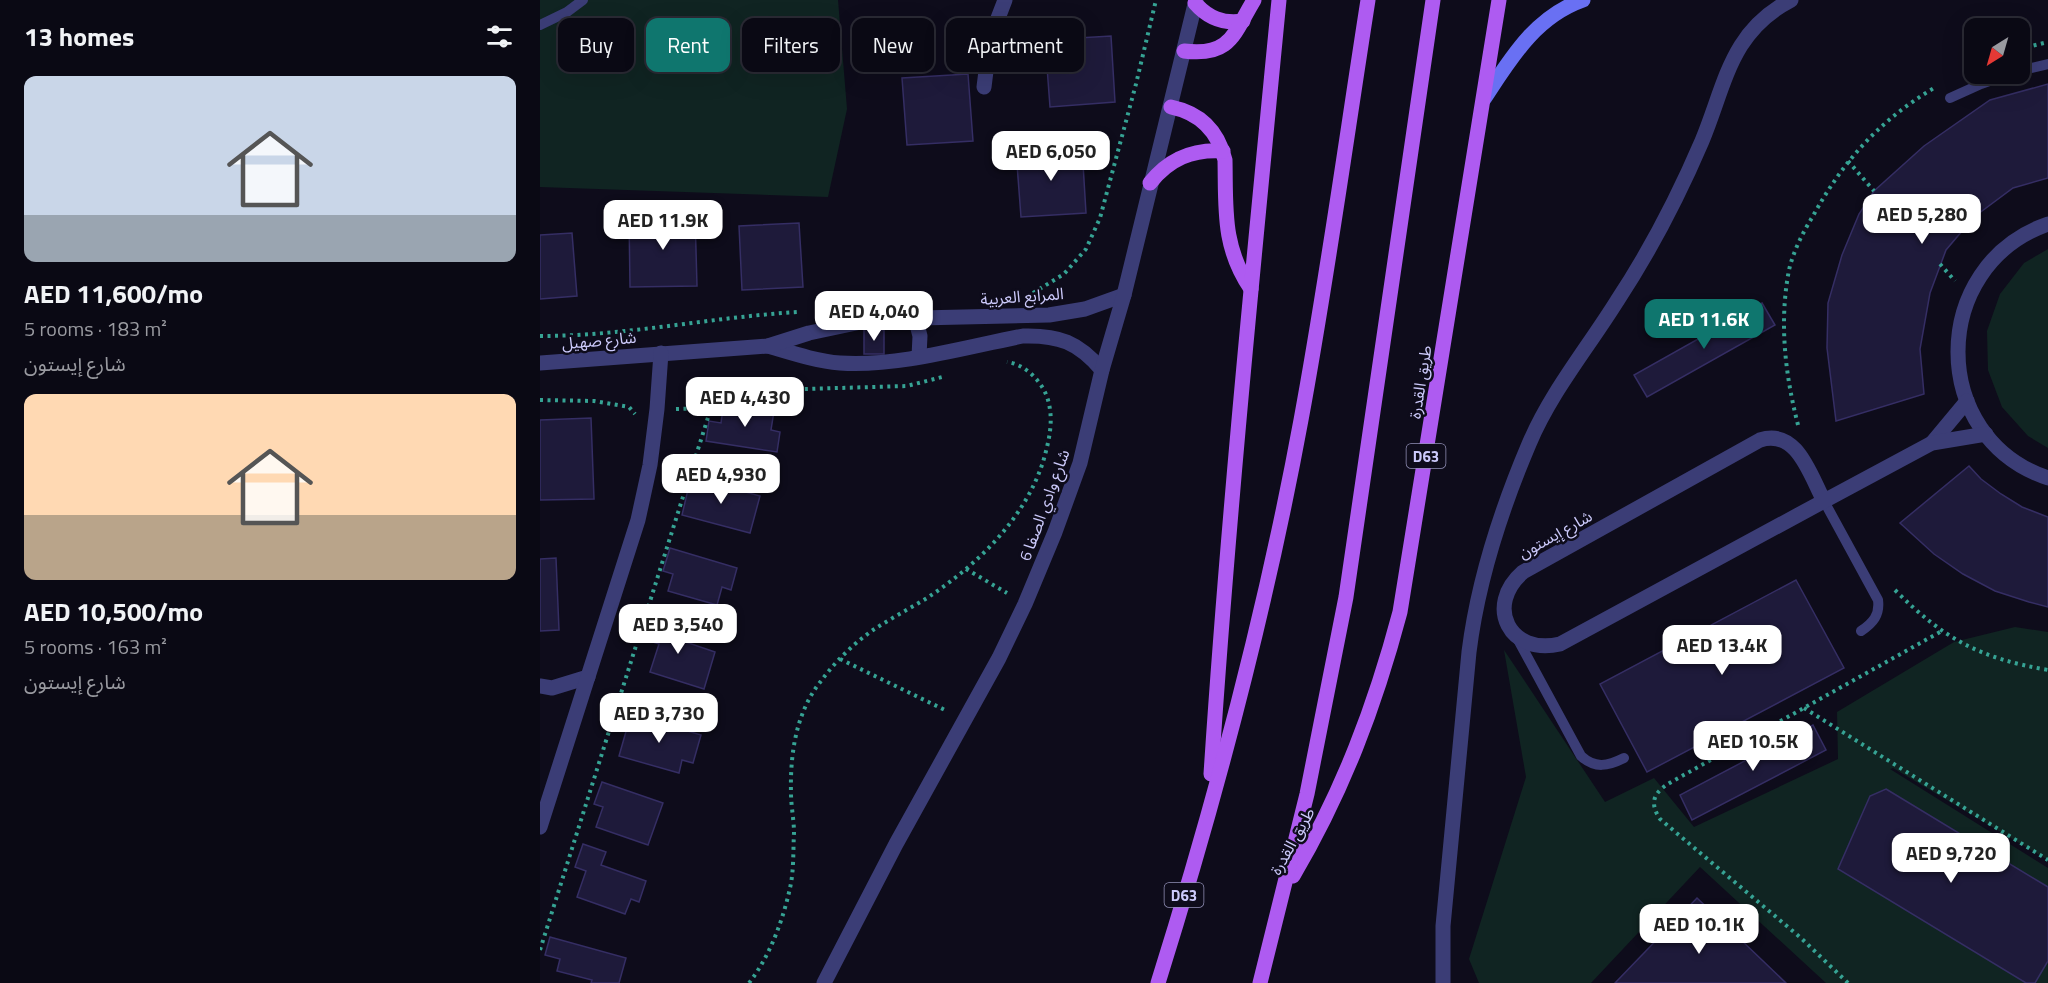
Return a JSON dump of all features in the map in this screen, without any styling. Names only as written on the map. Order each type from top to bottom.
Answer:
[{"type":"main road","points":[[1184,51],[1207,52],[1218,48],[1236,34],[1254,0]]},
{"type":"main road","name":"D63","points":[[1209,808],[1223,602],[1279,0]]},
{"type":"main road","name":"D63","points":[[1158,983],[1209,808],[1275,550],[1324,289],[1368,0]]},
{"type":"main road","name":"طريق القدرة","points":[[1260,983],[1307,795],[1346,597],[1433,0]]},
{"type":"main road","name":"طريق القدرة","points":[[1284,892],[1333,803],[1353,757],[1372,709],[1400,612],[1499,0]]},
{"type":"main road","points":[[1484,99],[1518,47],[1534,30],[1551,16],[1583,0]]},
{"type":"main road","points":[[1195,1],[1201,10],[1216,19],[1225,22],[1243,21]]},
{"type":"main road","points":[[1171,107],[1193,114],[1203,121],[1218,140],[1223,151],[1229,245],[1238,268],[1251,289]]},
{"type":"main road","points":[[1150,183],[1159,173],[1182,157],[1209,150],[1223,151]]},
{"type":"street","points":[[984,87],[990,39],[1005,0]]},
{"type":"street","points":[[1443,983],[1443,926],[1469,652],[1474,615],[1493,542],[1522,462],[1539,424],[1559,387],[1635,273],[1664,222],[1702,140],[1740,46],[1756,23],[1791,0]]},
{"type":"street","name":"شارع وادي الصفا 6","points":[[825,983],[896,844],[999,658],[1025,604],[1055,532],[1080,463],[1171,107],[1195,1]]},
{"type":"street","points":[[2048,224],[2014,241],[1987,265],[1968,296],[1958,330],[1958,366],[1967,401],[1986,434],[2012,460],[2048,478]]},
{"type":"street","name":"المرابع العربية","points":[[768,346],[809,333],[875,319],[1049,315],[1085,309],[1124,295]]},
{"type":"street","points":[[915,317],[920,336],[919,356]]},
{"type":"street","points":[[809,333],[807,346],[811,358]]},
{"type":"street","points":[[768,346],[840,363],[872,363],[1023,336],[1043,336],[1060,339],[1077,346],[1091,356],[1102,370]]},
{"type":"street","name":"شارع صهيل","points":[[540,363],[768,346]]},
{"type":"street","points":[[540,828],[638,520],[654,432],[661,353]]},
{"type":"street","points":[[1932,443],[1967,401]]},
{"type":"street","points":[[1514,633],[1535,646],[1548,647],[1560,644],[1932,443],[1986,434]]},
{"type":"street","name":"شارع إيستون","points":[[1514,633],[1503,608],[1505,594],[1512,581],[1523,572],[1760,440],[1777,438],[1792,445],[1824,501]]},
{"type":"street","points":[[540,686],[552,688],[588,677]]},
{"type":"lane","points":[[540,25],[567,12],[583,0]]},
{"type":"lane","points":[[2030,68],[2048,64]]},
{"type":"lane","points":[[1950,98],[1984,84]]},
{"type":"lane","points":[[1824,501],[1878,600],[1878,614],[1875,620],[1861,631]]},
{"type":"lane","points":[[1514,633],[1581,756],[1588,762],[1605,766],[1624,758]]},
{"type":"path","points":[[1025,295],[1036,292],[1064,274],[1086,249],[1100,218],[1156,0]]},
{"type":"path","points":[[2030,46],[2048,42]]},
{"type":"path","points":[[1800,431],[1789,389],[1784,309],[1789,268],[1804,230],[1824,195],[1848,161],[1876,130],[1940,84]]},
{"type":"path","points":[[1848,161],[1874,191]]},
{"type":"path","points":[[540,336],[658,328],[766,314],[802,312]]},
{"type":"path","points":[[749,983],[756,974],[777,931],[791,886],[794,831],[791,794],[792,753],[802,714],[819,683],[840,659],[873,630],[930,596],[966,569],[1005,530],[1019,512],[1040,471],[1051,427],[1051,411],[1047,395],[1038,381],[1026,370],[1011,362],[1003,362]]},
{"type":"path","points":[[540,950],[711,408],[726,396],[737,391],[907,386],[951,374]]},
{"type":"path","points":[[540,400],[594,401],[629,407],[641,422]]},
{"type":"path","points":[[966,569],[1025,604]]},
{"type":"path","points":[[1889,584],[1940,632],[1983,653],[2014,664],[2048,670]]},
{"type":"path","points":[[1848,983],[1801,938],[1660,819],[1653,809],[1654,797],[1662,787],[1940,632]]},
{"type":"path","points":[[840,659],[964,719]]},
{"type":"path","points":[[1803,708],[2048,860]]},
{"type":"green space","points":[[540,0],[838,0],[839,18],[742,18],[742,72],[840,72],[840,24],[847,109],[828,197],[540,187]]},
{"type":"green space","points":[[2048,249],[2048,448],[2028,436],[2002,407],[1988,370],[1987,331],[2000,294],[2024,263]]},
{"type":"green space","points":[[2015,627],[2048,632],[2048,860],[1893,768],[1890,769],[2048,868],[2048,983],[1826,983],[1700,867],[1591,983],[1479,983],[1469,959],[1526,777],[1504,650],[1605,802],[1654,778],[1694,827],[1838,759],[1837,712],[1954,642]]},
{"type":"building","points":[[1111,36],[1115,102],[1050,107],[1047,72],[1084,72],[1084,38]]},
{"type":"building","points":[[968,74],[973,141],[907,145],[902,78]]},
{"type":"building","points":[[2048,84],[2048,178],[2013,188],[1974,217],[1946,250],[1930,293],[1920,349],[1924,394],[1836,421],[1827,348],[1828,303],[1842,255],[1859,214],[1874,191],[1924,146],[1990,100]]},
{"type":"building","points":[[1082,147],[1086,213],[1021,217],[1016,151]]},
{"type":"building","points":[[695,214],[697,286],[630,287],[629,216]]},
{"type":"building","points":[[799,223],[803,287],[742,290],[739,226]]},
{"type":"building","points":[[572,233],[577,296],[540,299],[540,235]]},
{"type":"building","points":[[1762,303],[1775,325],[1647,397],[1634,375]]},
{"type":"building","points":[[864,329],[884,330],[884,354],[864,354]]},
{"type":"building","points":[[724,402],[774,411],[771,430],[780,432],[777,452],[706,441],[709,421],[721,423]]},
{"type":"building","points":[[591,418],[594,499],[540,500],[540,420]]},
{"type":"building","points":[[1969,466],[1981,479],[2001,494],[2022,507],[2048,517],[2048,607],[1995,591],[1963,574],[1934,554],[1900,523]]},
{"type":"building","points":[[691,477],[760,496],[750,533],[682,515]]},
{"type":"building","points":[[670,548],[737,568],[731,590],[722,587],[717,605],[668,591],[673,574],[663,571]]},
{"type":"building","points":[[556,558],[559,630],[540,631],[540,559]]},
{"type":"building","points":[[1796,580],[1844,668],[1647,772],[1600,684]]},
{"type":"building","points":[[652,615],[678,624],[674,638],[715,652],[704,689],[650,672],[659,644],[644,639]]},
{"type":"building","points":[[631,714],[701,735],[693,763],[682,760],[679,773],[619,756]]},
{"type":"building","points":[[1813,725],[1826,750],[1692,820],[1680,795]]},
{"type":"building","points":[[602,782],[663,803],[648,845],[596,827],[603,807],[594,804]]},
{"type":"building","points":[[1886,789],[2048,887],[2048,961],[2035,983],[2026,983],[1838,869],[1870,796]]},
{"type":"building","points":[[583,844],[606,852],[601,865],[646,881],[639,902],[631,899],[625,914],[577,897],[586,871],[575,867]]},
{"type":"building","points":[[1697,898],[1716,916],[1786,983],[1615,983]]},
{"type":"building","points":[[550,937],[626,958],[619,983],[591,983],[592,980],[557,971],[560,959],[545,955]]}]
